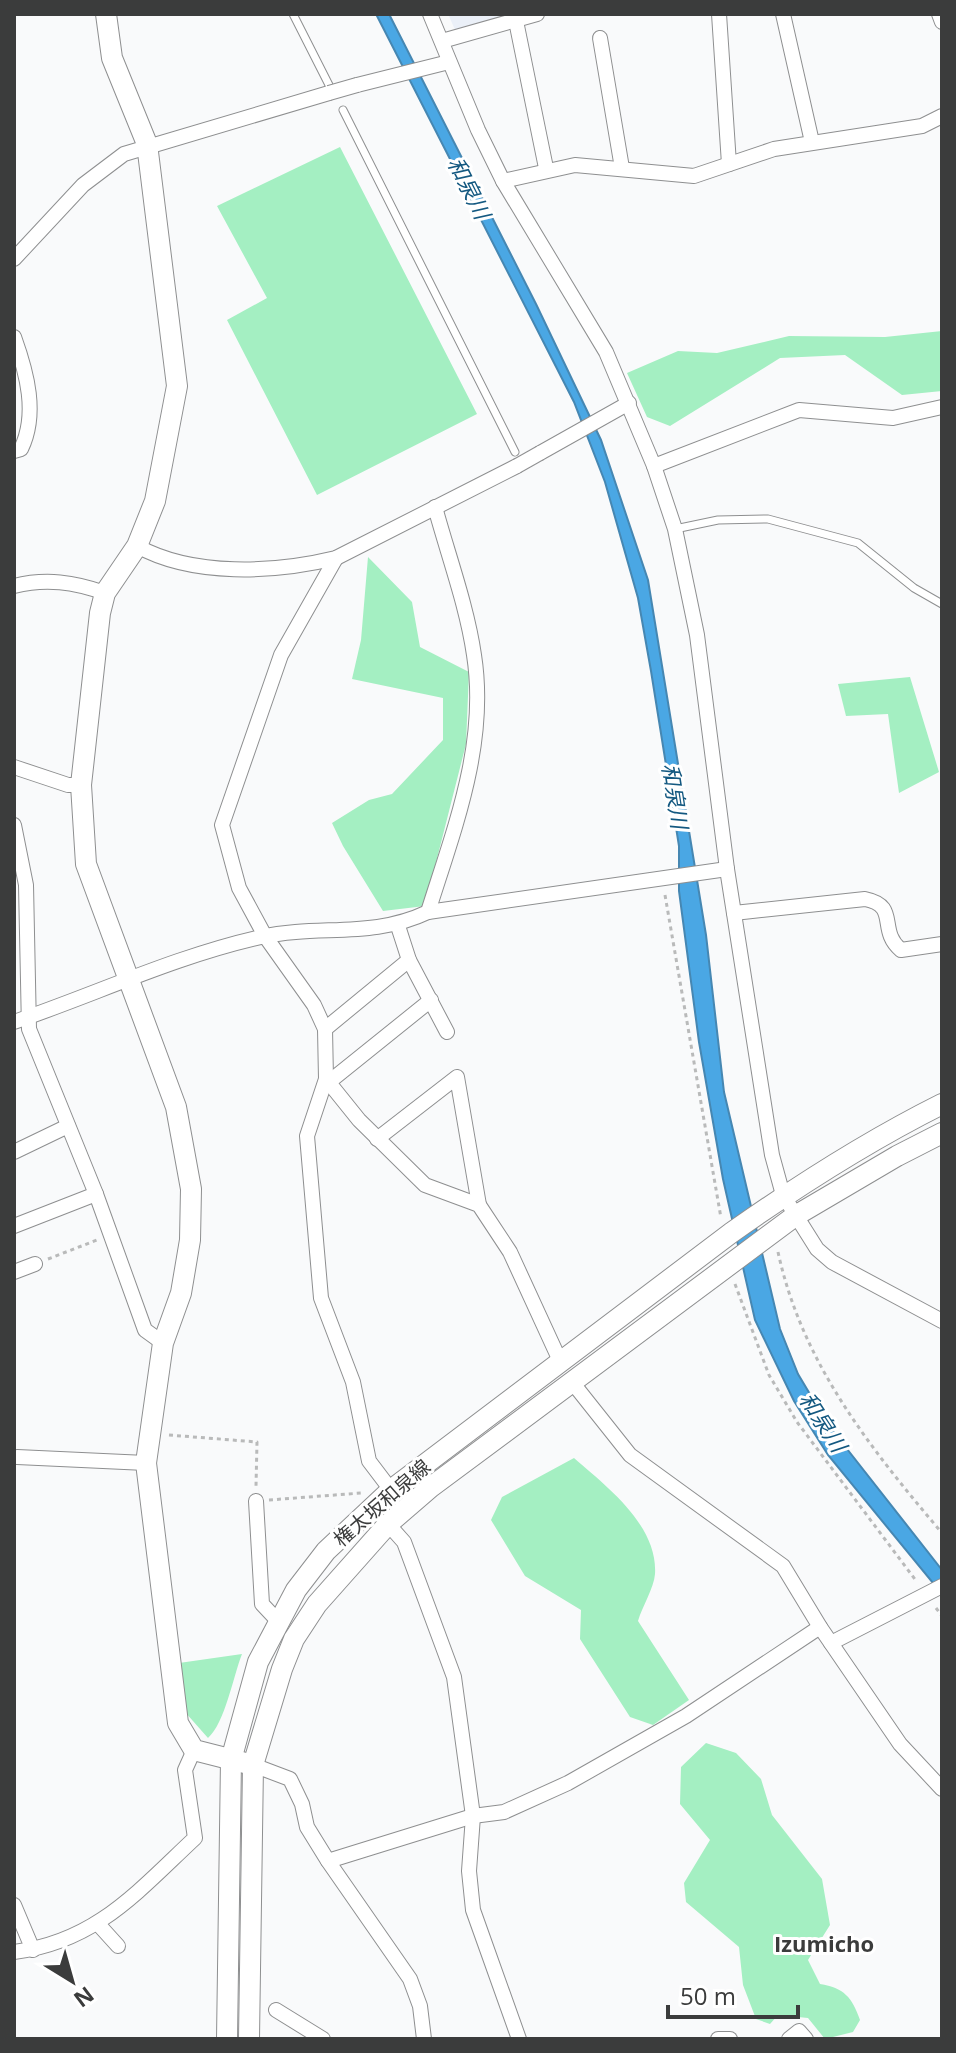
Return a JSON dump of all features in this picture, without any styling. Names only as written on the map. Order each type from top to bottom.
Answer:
[{"type":"street","points":[[106,14],[116,73],[148,149],[177,386],[155,501],[137,546],[105,593],[81,785],[86,864],[126,979],[176,1107],[191,1189],[190,1240],[181,1293],[163,1343],[146,1463],[178,1723],[194,1750],[253,1765],[290,1779],[302,1804],[307,1827],[410,1979],[420,2006],[424,2039]]},
{"type":"street","points":[[430,14],[503,181],[606,352],[654,466],[675,529],[697,635],[727,869],[772,1155],[783,1195],[817,1249],[832,1262],[942,1321]]},
{"type":"street","points":[[442,41],[537,14]]},
{"type":"street","points":[[719,14],[729,164]]},
{"type":"street","points":[[783,14],[812,142]]},
{"type":"street","points":[[939,14],[942,22]]},
{"type":"street","points":[[516,21],[546,168]]},
{"type":"street","points":[[600,38],[622,168]]},
{"type":"street","points":[[14,259],[83,185],[124,154],[148,149],[329,89],[392,78],[449,62]]},
{"type":"street","points":[[503,181],[546,168],[575,165],[694,176],[774,149],[922,126],[942,116]]},
{"type":"street","points":[[14,337],[23,363],[32,428],[21,449],[14,451]]},
{"type":"street","points":[[137,546],[162,559],[186,566],[296,565],[336,558],[435,507],[516,459],[540,453],[629,403]]},
{"type":"street","points":[[654,466],[799,410],[893,418],[942,407]]},
{"type":"street","points":[[428,912],[475,750],[477,700],[474,655],[435,507]]},
{"type":"street","points":[[336,558],[281,655],[222,825],[239,888],[265,936],[314,1005],[325,1029],[328,1081],[307,1136],[321,1298],[353,1382],[369,1461],[391,1490]]},
{"type":"street","points":[[14,586],[36,580],[68,583],[105,593]]},
{"type":"street","points":[[14,767],[68,785],[81,785]]},
{"type":"street","points":[[14,825],[26,885],[20,920],[20,1020],[96,1194],[145,1330],[163,1343]]},
{"type":"street","points":[[20,1020],[126,979],[265,936],[398,926],[428,912],[727,869]]},
{"type":"street","points":[[734,913],[865,899],[879,902],[886,910],[888,936],[901,950],[942,944]]},
{"type":"street","points":[[398,926],[409,960],[447,1032]]},
{"type":"street","points":[[325,1029],[409,960]]},
{"type":"street","points":[[328,1081],[431,1000]]},
{"type":"street","points":[[377,1139],[457,1077],[479,1205],[510,1252],[561,1363]]},
{"type":"street","points":[[328,1081],[377,1139],[425,1185],[479,1205]]},
{"type":"street","points":[[783,1195],[889,1130],[942,1104]]},
{"type":"street","points":[[14,1152],[68,1126]]},
{"type":"street","points":[[769,1236],[795,1216],[942,1133]]},
{"type":"street","points":[[14,1226],[96,1194]]},
{"type":"street","name":"権太坂和泉線","points":[[227,2039],[231,1760],[258,1662],[277,1620],[326,1551],[391,1490],[783,1195]]},
{"type":"street","name":"権太坂和泉線","points":[[249,2039],[253,1765],[294,1639],[317,1604],[388,1524],[431,1487],[769,1236]]},
{"type":"street","points":[[14,1272],[35,1264]]},
{"type":"street","points":[[572,1382],[630,1455],[783,1566],[820,1627],[900,1744],[942,1789]]},
{"type":"street","points":[[17,1457],[146,1463]]},
{"type":"street","points":[[256,1501],[262,1604],[277,1620]]},
{"type":"street","points":[[388,1524],[404,1542],[454,1677],[473,1816],[469,1871],[473,1910],[519,2039]]},
{"type":"street","points":[[831,1643],[933,1591]]},
{"type":"street","points":[[328,1861],[473,1816],[504,1812],[568,1783],[686,1716],[820,1627]]},
{"type":"street","points":[[14,1952],[65,1942],[99,1925],[195,1838],[185,1770],[194,1750]]},
{"type":"street","points":[[14,1905],[33,1950]]},
{"type":"street","points":[[99,1925],[118,1946]]},
{"type":"street","points":[[276,2010],[323,2039]]},
{"type":"street","points":[[789,2039],[799,2031],[806,2039]]},
{"type":"street","points":[[718,2039],[730,2039]]},
{"type":"lane","points":[[293,14],[329,89]]},
{"type":"lane","points":[[343,110],[516,459]]},
{"type":"lane","points":[[675,529],[744,517],[768,519],[858,543],[914,588],[942,604]]},
{"type":"path","points":[[666,880],[728,1235]]},
{"type":"path","points":[[35,1264],[111,1235]]},
{"type":"path","points":[[769,1236],[803,1335],[839,1401],[883,1463],[942,1533]]},
{"type":"path","points":[[732,1263],[750,1331],[769,1375],[790,1410],[829,1469],[933,1591]]},
{"type":"path","points":[[149,1433],[257,1442],[256,1501],[361,1493]]},
{"type":"shaded area","points":[[448,14],[522,14],[456,32]]},
{"type":"green space","points":[[340,147],[477,414],[317,495],[227,320],[267,298],[217,206]]},
{"type":"green space","points":[[942,331],[942,391],[902,395],[845,355],[780,358],[670,426],[647,417],[627,373],[678,351],[717,353],[789,336],[885,337]]},
{"type":"green space","points":[[368,557],[412,602],[420,647],[469,672],[466,744],[425,906],[383,911],[332,823],[369,800],[392,794],[443,740],[443,698],[352,679],[361,640]]},
{"type":"green space","points":[[910,677],[939,772],[899,793],[888,714],[846,716],[838,684]]},
{"type":"green space","points":[[574,1458],[628,1508],[648,1539],[654,1556],[654,1579],[638,1621],[689,1700],[653,1725],[630,1717],[580,1639],[581,1610],[525,1576],[491,1520],[502,1497]]},
{"type":"green space","points":[[242,1654],[224,1711],[208,1738],[185,1712],[179,1663]]},
{"type":"green space","points":[[706,1743],[736,1753],[761,1779],[772,1815],[822,1879],[830,1925],[808,1960],[820,1984],[841,1991],[854,2005],[860,2020],[853,2032],[825,2039],[808,2018],[778,2015],[770,2024],[756,2019],[743,1985],[739,1947],[686,1902],[684,1883],[710,1840],[680,1804],[681,1767]]},
{"type":"water","name":"和泉川","points":[[376,14],[389,14],[601,440],[648,580],[706,935],[724,1092],[780,1329],[798,1374],[829,1426],[942,1570],[942,1594],[828,1455],[794,1401],[755,1320],[723,1179],[699,1042],[679,891],[679,846],[638,598],[605,482],[574,402]]},
{"type":"district","name":"Izumicho","points":[[824,1944]]}]
